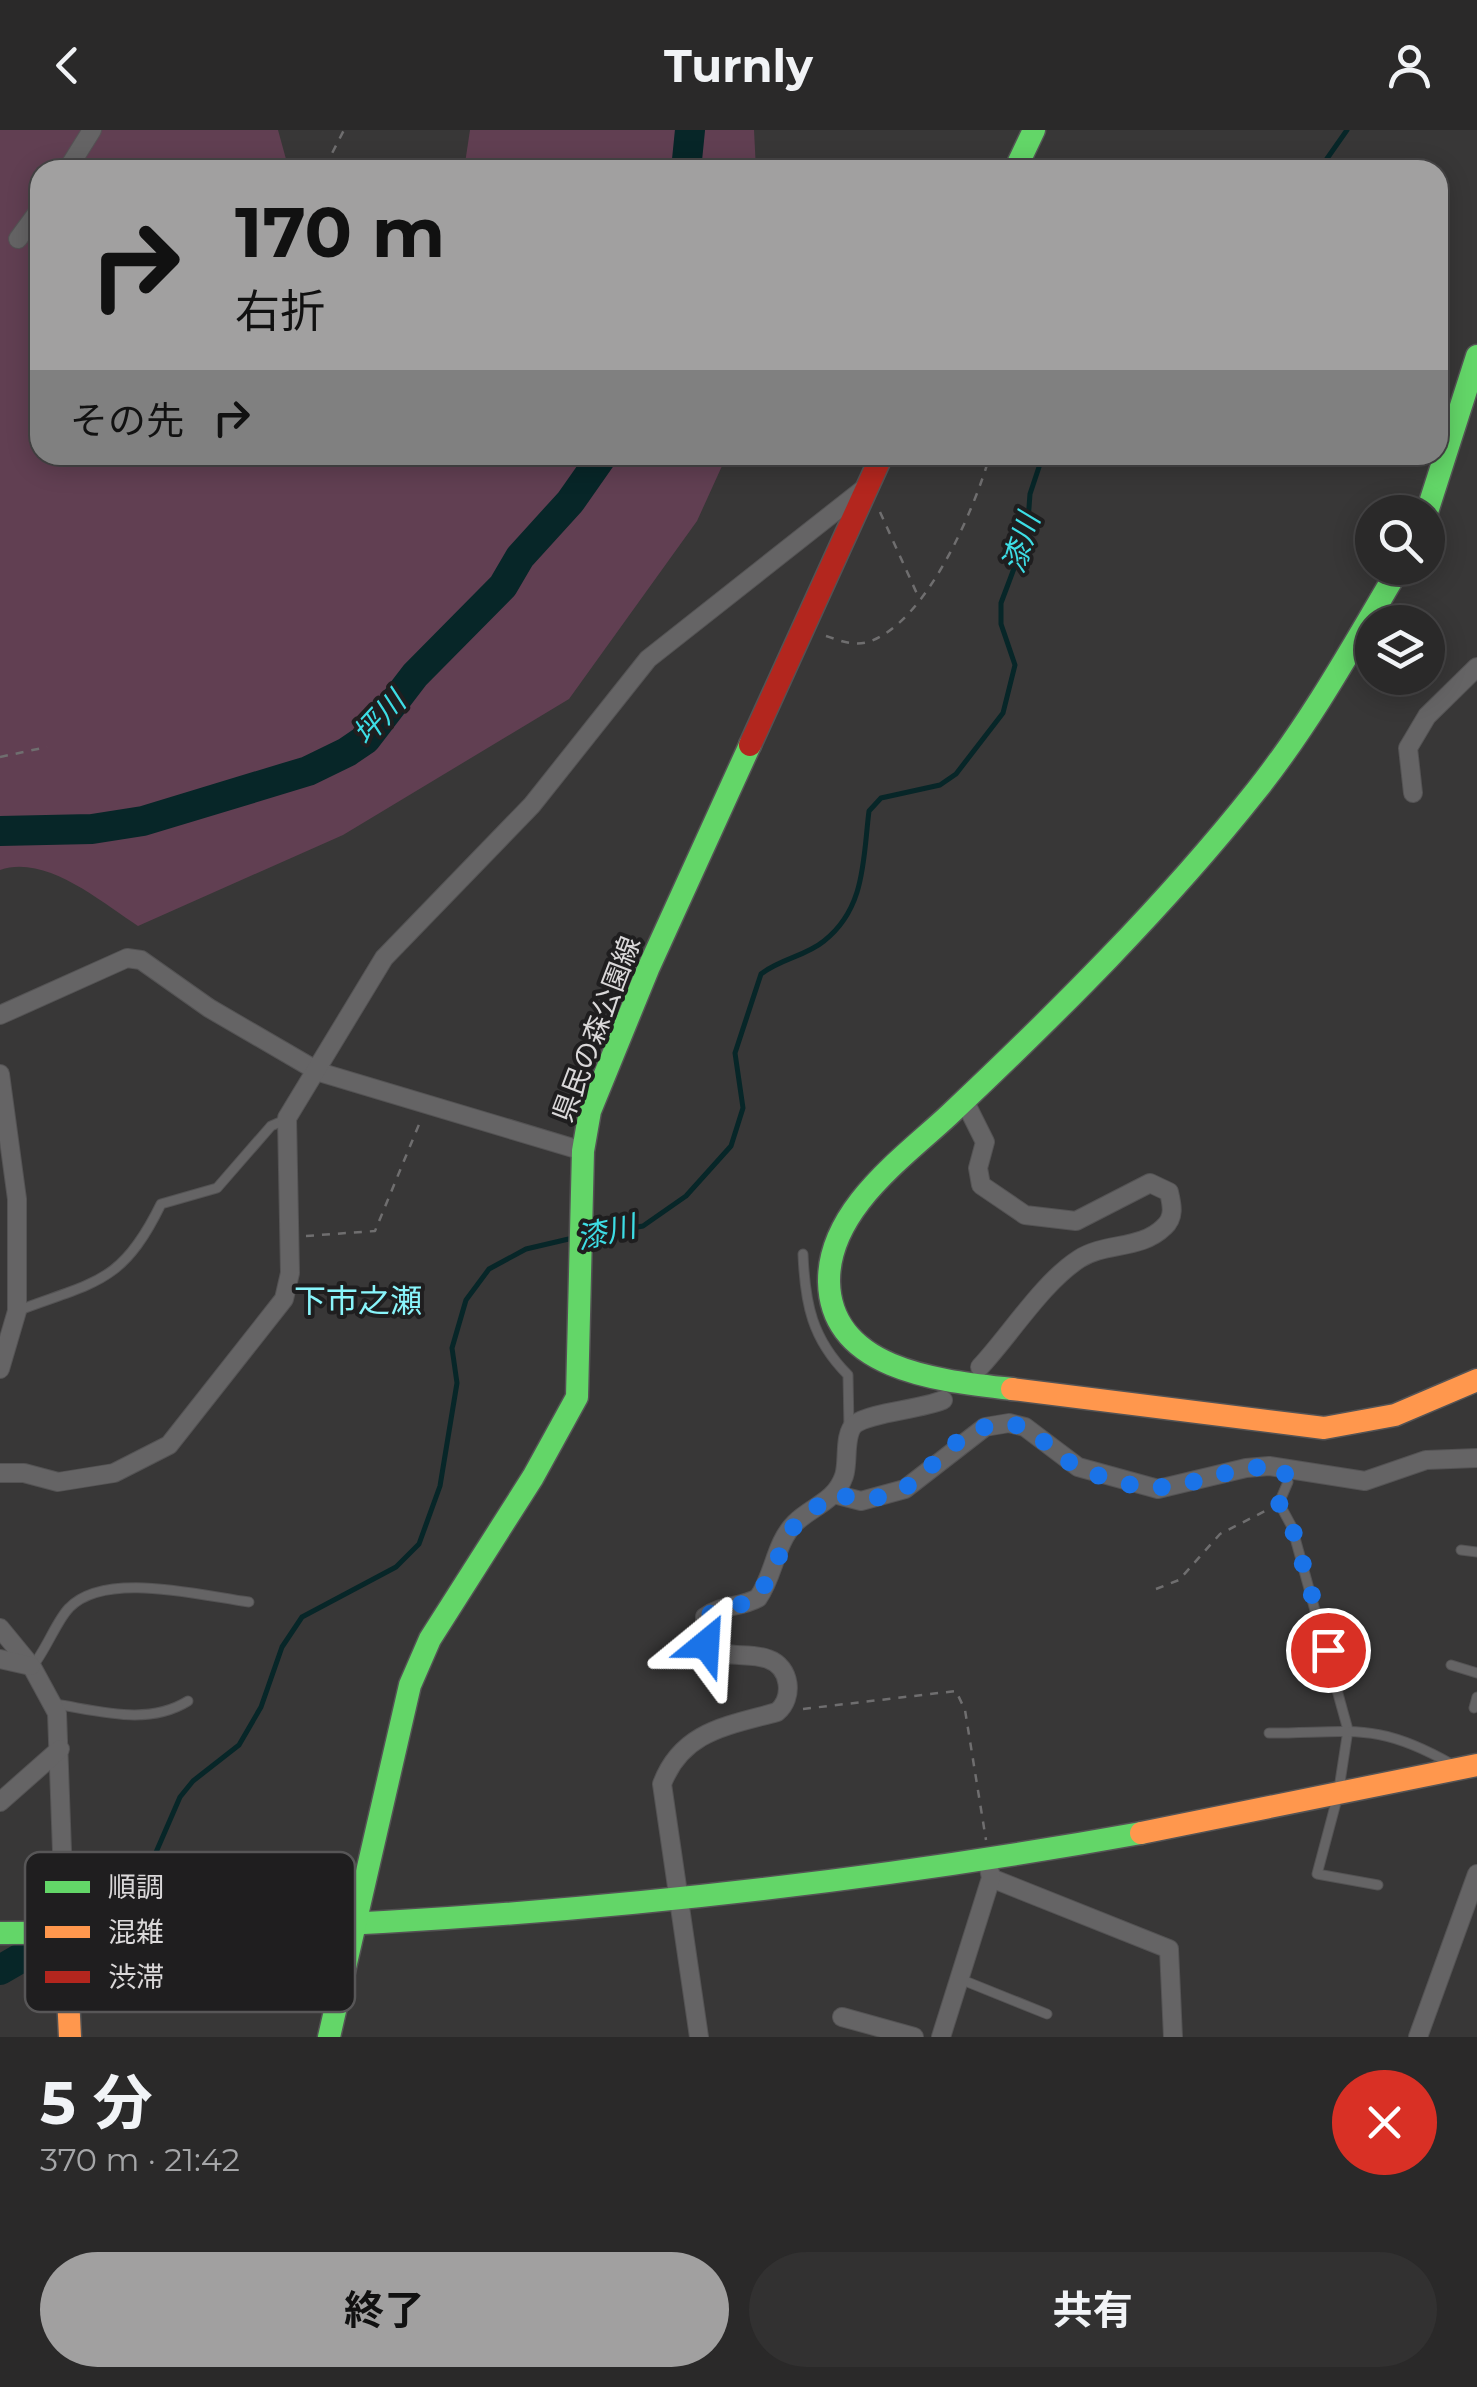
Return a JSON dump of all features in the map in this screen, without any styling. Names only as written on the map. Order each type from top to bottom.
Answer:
[{"type":"street","points":[[73,160],[92,130]]},
{"type":"street","points":[[1020,160],[1034,130]]},
{"type":"street","points":[[18,239],[30,223]]},
{"type":"street","points":[[1448,446],[1477,356]]},
{"type":"street","name":"県民の森公園線","points":[[355,1912],[410,1685],[430,1639],[533,1477],[577,1397],[583,1279],[583,1150],[590,1111],[648,969],[877,465]]},
{"type":"street","points":[[1432,495],[1442,465]]},
{"type":"street","points":[[0,1473],[24,1473],[58,1482],[114,1473],[169,1445],[284,1299],[290,1273],[288,1118],[384,958],[532,805],[648,659],[868,485]]},
{"type":"street","points":[[1389,585],[1296,740],[1265,782],[964,1100],[864,1198],[836,1245],[832,1309],[840,1326],[869,1355],[922,1376],[1324,1428],[1394,1416],[1477,1380]]},
{"type":"street","points":[[1414,793],[1408,748],[1426,716],[1477,667]]},
{"type":"street","points":[[0,1015],[128,958],[140,960],[209,1008],[318,1072],[583,1150]]},
{"type":"street","points":[[0,1074],[17,1199],[17,1311],[0,1369]]},
{"type":"street","points":[[964,1100],[985,1142],[978,1168],[981,1185],[1024,1215],[1076,1221],[1150,1183],[1169,1192],[1173,1208],[1168,1224],[1149,1240],[1081,1258],[1049,1284],[980,1367]]},
{"type":"street","points":[[699,2037],[698,2008],[661,1800],[666,1773],[678,1754],[705,1732],[777,1712],[788,1696],[785,1675],[768,1658],[713,1650],[706,1644],[706,1617],[718,1608],[745,1605],[758,1598],[796,1522],[834,1494],[843,1478],[850,1431],[872,1416],[919,1410],[943,1400]]},
{"type":"street","points":[[834,1494],[862,1501],[893,1493],[984,1427],[1009,1423],[1025,1427],[1078,1468],[1158,1489],[1246,1468],[1283,1468],[1365,1481],[1426,1460],[1477,1458]]},
{"type":"street","points":[[0,1628],[32,1666],[52,1704],[60,1749],[63,1852]]},
{"type":"street","points":[[0,1659],[32,1666]]},
{"type":"street","points":[[0,1802],[60,1749]]},
{"type":"street","points":[[355,1929],[677,1904],[989,1870],[1468,1767]]},
{"type":"street","points":[[941,2037],[989,1870]]},
{"type":"street","points":[[989,1870],[1169,1948],[1173,2037]]},
{"type":"street","points":[[1418,2037],[1477,1874]]},
{"type":"street","points":[[0,1933],[25,1933]]},
{"type":"street","points":[[69,2012],[70,2037]]},
{"type":"street","name":"県民の森公園線","points":[[328,2037],[333,2012]]},
{"type":"street","points":[[842,2017],[914,2037]]},
{"type":"lane","points":[[17,1311],[124,1266],[142,1243],[161,1204],[217,1188],[272,1126],[288,1118]]},
{"type":"lane","points":[[803,1254],[808,1314],[828,1356],[848,1375],[850,1431]]},
{"type":"lane","points":[[1283,1468],[1288,1482],[1279,1503],[1297,1544],[1348,1730],[1338,1795],[1318,1874],[1378,1885]]},
{"type":"lane","points":[[1461,1550],[1477,1552]]},
{"type":"lane","points":[[32,1666],[50,1645],[69,1607],[114,1586],[248,1602]]},
{"type":"lane","points":[[1451,1665],[1477,1672]]},
{"type":"lane","points":[[52,1704],[147,1716],[168,1714],[188,1701]]},
{"type":"lane","points":[[1269,1732],[1387,1733],[1468,1767]]},
{"type":"lane","points":[[960,1979],[1047,2014]]},
{"type":"path","points":[[329,160],[344,130]]},
{"type":"path","points":[[802,630],[853,644],[868,642],[890,631],[937,576],[963,529],[986,465]]},
{"type":"path","points":[[868,485],[918,597]]},
{"type":"path","points":[[0,757],[48,747]]},
{"type":"path","points":[[290,1237],[374,1231],[429,1105]]},
{"type":"path","points":[[1156,1589],[1179,1580],[1220,1534],[1279,1503]]},
{"type":"path","points":[[777,1712],[956,1691],[965,1710],[985,1816],[989,1870]]},
{"type":"shaded area","points":[[0,130],[278,130],[286,160],[30,160],[30,465],[722,465],[697,521],[569,699],[343,835],[138,926],[54,874],[18,867],[0,870]]},
{"type":"shaded area","points":[[470,130],[754,130],[756,160],[466,160]]},
{"type":"waterway","name":"坪川","points":[[687,160],[690,130]]},
{"type":"waterway","name":"漆川","points":[[1326,160],[1347,130]]},
{"type":"waterway","name":"坪川","points":[[0,831],[92,829],[143,821],[308,771],[347,752],[366,739],[415,675],[503,586],[520,557],[570,502],[596,465]]},
{"type":"waterway","name":"漆川","points":[[589,1236],[643,1226],[686,1196],[731,1146],[743,1108],[735,1053],[761,974],[817,946],[838,928],[860,881],[869,811],[881,798],[940,785],[956,774],[1003,713],[1015,665],[1001,624],[1001,603],[1027,534],[1030,494],[1040,465]]},
{"type":"waterway","name":"漆川","points":[[156,1852],[180,1797],[193,1781],[239,1745],[261,1707],[282,1647],[302,1617],[396,1567],[419,1544],[440,1486],[457,1383],[452,1348],[466,1300],[489,1269],[526,1249],[573,1238]]},
{"type":"waterway","name":"漆川","points":[[0,1970],[19,1959]]},
{"type":"traffic: fast","points":[[1020,160],[1034,130]]},
{"type":"traffic: fast","points":[[1448,446],[1477,356]]},
{"type":"traffic: fast","points":[[1432,495],[1442,465]]},
{"type":"traffic: fast","points":[[1012,1389],[955,1382],[896,1366],[870,1353],[849,1336],[835,1312],[829,1282],[832,1256],[841,1232],[871,1188],[1069,998],[1221,834],[1295,738],[1389,585]]},
{"type":"traffic: fast","points":[[355,1924],[410,1685],[430,1639],[533,1477],[577,1397],[583,1151],[590,1111],[648,969],[750,745]]},
{"type":"traffic: fast","points":[[355,1923],[715,1895],[999,1857],[1141,1833]]},
{"type":"traffic: fast","points":[[0,1933],[25,1933]]},
{"type":"traffic: fast","points":[[329,2037],[335,2012]]},
{"type":"traffic: slow","points":[[1012,1389],[1324,1428],[1395,1415],[1477,1380]]},
{"type":"traffic: slow","points":[[1141,1833],[1477,1765]]},
{"type":"traffic: slow","points":[[69,2012],[70,2037]]},
{"type":"traffic: jam","points":[[750,745],[877,465]]},
{"type":"district","name":"下市之瀬","points":[[358,1300]]},
{"type":"route","points":[[706,1644],[706,1617],[718,1608],[745,1605],[758,1598],[768,1584],[784,1539],[796,1522],[834,1494],[862,1501],[882,1498],[904,1488],[984,1427],[1009,1423],[1025,1427],[1078,1468],[1132,1485],[1158,1489],[1246,1468],[1283,1468],[1288,1482],[1279,1503],[1292,1527],[1328,1650]]}]
